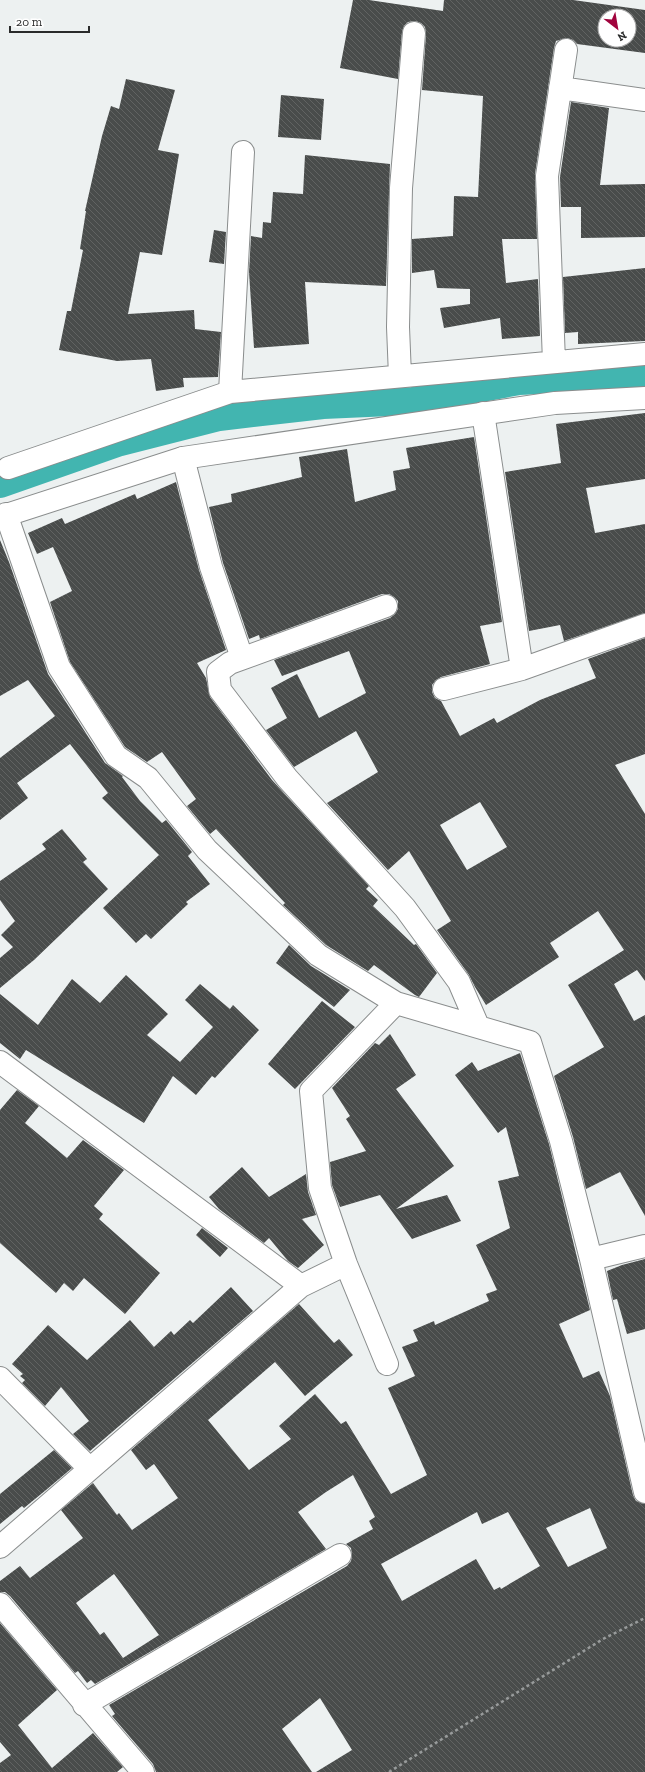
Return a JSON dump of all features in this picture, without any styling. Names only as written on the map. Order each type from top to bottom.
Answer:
[{"type":"street","points":[[400,376],[398,327],[401,188],[414,33]]},
{"type":"street","points":[[554,362],[547,176],[566,50]]},
{"type":"street","points":[[560,88],[645,100]]},
{"type":"street","points":[[230,392],[243,152]]},
{"type":"street","points":[[8,468],[230,392],[645,354]]},
{"type":"street","points":[[645,398],[555,403],[183,458],[3,516],[59,668],[116,756],[148,778],[206,850],[318,955],[396,1003],[530,1042],[561,1141],[592,1259],[645,1492]]},
{"type":"street","points":[[483,413],[522,669]]},
{"type":"street","points":[[183,458],[211,567],[242,658]]},
{"type":"street","points":[[386,606],[230,663],[218,672],[220,690],[287,778],[405,908],[459,982],[478,1026]]},
{"type":"street","points":[[444,690],[522,669],[645,625]]},
{"type":"street","points":[[387,1364],[346,1264],[320,1188],[311,1091],[396,1003]]},
{"type":"street","points":[[0,1062],[301,1286]]},
{"type":"street","points":[[592,1259],[645,1246]]},
{"type":"street","points":[[0,1547],[301,1286],[346,1264]]},
{"type":"street","points":[[0,1378],[90,1469]]},
{"type":"street","points":[[84,1705],[340,1555]]},
{"type":"street","points":[[0,1604],[84,1705],[143,1772]]},
{"type":"path","points":[[389,1772],[603,1639],[645,1618]]},
{"type":"building","points":[[353,0],[369,0],[443,11],[444,0],[573,0],[631,8],[597,8],[597,47],[577,44],[573,40],[567,38],[556,41],[554,48],[535,174],[537,239],[502,239],[506,283],[538,279],[540,336],[502,339],[500,318],[444,328],[440,308],[470,304],[470,289],[437,288],[434,270],[412,273],[412,239],[453,236],[454,196],[478,197],[483,96],[422,90],[426,34],[425,27],[421,23],[415,21],[408,22],[404,26],[402,32],[398,79],[340,68]]},
{"type":"building","points":[[637,9],[645,10],[645,53],[607,48],[637,48]]},
{"type":"building","points":[[126,79],[175,90],[158,150],[179,154],[162,255],[140,252],[128,314],[194,310],[195,329],[221,332],[218,377],[183,378],[184,387],[156,391],[151,359],[117,361],[59,350],[67,311],[71,311],[83,250],[80,249],[85,211],[102,136],[111,106],[119,109]]},
{"type":"building","points":[[281,95],[324,99],[321,140],[278,137]]},
{"type":"building","points":[[571,102],[609,108],[600,185],[645,184],[645,237],[581,238],[581,207],[561,207],[560,177]]},
{"type":"building","points":[[305,155],[390,164],[386,286],[305,282],[309,344],[254,348],[249,272],[251,236],[262,238],[263,222],[271,223],[273,192],[303,194]]},
{"type":"building","points":[[214,230],[226,232],[224,264],[209,262]]},
{"type":"building","points":[[645,268],[645,341],[578,344],[578,332],[565,333],[563,277]]},
{"type":"building","points":[[645,413],[645,479],[586,488],[595,533],[645,524],[645,613],[564,641],[560,625],[529,631],[505,472],[561,463],[556,424]]},
{"type":"building","points":[[474,437],[502,622],[480,626],[490,664],[441,677],[432,685],[432,692],[435,698],[441,701],[460,736],[494,718],[497,723],[540,700],[596,678],[588,659],[645,638],[645,754],[615,765],[645,814],[645,981],[637,970],[614,984],[634,1021],[645,1015],[645,1216],[620,1172],[586,1189],[573,1137],[554,1076],[604,1047],[568,985],[624,950],[598,911],[550,943],[559,957],[486,1005],[469,975],[437,930],[451,921],[409,851],[388,870],[327,803],[378,772],[356,731],[294,767],[266,730],[287,718],[271,688],[297,674],[319,718],[366,693],[349,651],[282,676],[274,660],[390,618],[398,609],[398,601],[389,594],[382,594],[260,639],[259,635],[249,639],[223,563],[209,507],[232,502],[231,494],[302,477],[299,457],[347,449],[355,502],[396,490],[393,471],[410,468],[406,448]],"holes":[[[480,802],[507,847],[467,870],[440,825]]]},
{"type":"building","points":[[176,482],[199,570],[226,650],[197,663],[206,678],[210,697],[272,780],[369,886],[366,889],[378,900],[373,906],[414,945],[416,944],[437,973],[419,997],[374,965],[368,971],[326,945],[283,905],[285,903],[216,829],[210,834],[187,806],[196,799],[162,752],[147,762],[125,747],[70,662],[50,602],[72,591],[53,547],[37,554],[28,533],[62,518],[65,524],[135,494],[137,499]]},
{"type":"building","points":[[0,540],[48,674],[105,763],[123,776],[122,777],[140,801],[162,823],[166,820],[192,852],[188,856],[210,884],[186,902],[188,904],[151,939],[146,934],[136,943],[103,908],[159,855],[102,798],[108,793],[70,744],[17,783],[28,798],[0,820],[0,758],[55,716],[28,680],[0,696]]},
{"type":"building","points":[[62,829],[87,859],[83,862],[108,889],[34,960],[0,988],[0,958],[13,947],[1,935],[15,921],[0,900],[0,881],[46,849],[42,844]]},
{"type":"building","points":[[289,945],[311,966],[350,990],[334,1007],[276,963]]},
{"type":"building","points":[[126,975],[168,1014],[147,1035],[180,1062],[213,1027],[185,1000],[200,984],[230,1009],[233,1005],[259,1030],[215,1078],[212,1076],[196,1095],[173,1076],[144,1123],[26,1050],[20,1059],[0,1043],[0,994],[38,1025],[72,979],[100,1003]]},
{"type":"building","points":[[322,1001],[355,1027],[295,1089],[268,1064]]},
{"type":"building","points":[[390,1034],[416,1075],[396,1089],[454,1166],[396,1209],[447,1195],[461,1221],[412,1239],[380,1195],[340,1207],[332,1185],[330,1162],[366,1151],[346,1119],[350,1116],[332,1088],[375,1043],[379,1045]]},
{"type":"building","points":[[520,1053],[549,1144],[590,1310],[559,1324],[583,1378],[599,1371],[610,1396],[633,1495],[636,1501],[645,1504],[645,1772],[316,1772],[352,1750],[320,1698],[282,1729],[312,1772],[156,1772],[153,1764],[112,1716],[115,1714],[109,1705],[347,1566],[351,1561],[352,1555],[351,1548],[346,1544],[373,1529],[369,1521],[375,1517],[353,1475],[298,1512],[326,1549],[95,1684],[91,1680],[87,1683],[78,1671],[75,1673],[10,1596],[5,1592],[0,1592],[0,1581],[20,1566],[30,1578],[83,1538],[61,1510],[93,1483],[117,1515],[119,1513],[132,1530],[178,1498],[154,1464],[146,1470],[131,1450],[299,1304],[334,1343],[339,1339],[353,1355],[305,1396],[275,1362],[208,1420],[249,1470],[291,1439],[279,1426],[315,1394],[341,1424],[346,1421],[391,1494],[427,1475],[388,1388],[415,1376],[402,1347],[418,1341],[413,1330],[434,1321],[435,1325],[489,1301],[486,1294],[497,1290],[476,1245],[510,1228],[498,1181],[519,1176],[506,1127],[498,1133],[455,1075],[472,1062],[478,1071]],"holes":[[[590,1508],[607,1548],[568,1567],[546,1528]],[[477,1512],[482,1524],[508,1512],[540,1566],[501,1589],[500,1587],[494,1590],[476,1559],[402,1601],[381,1564]],[[114,1574],[159,1635],[123,1658],[104,1632],[100,1635],[76,1603]]]},
{"type":"building","points":[[17,1090],[39,1106],[25,1123],[67,1158],[83,1140],[124,1170],[94,1206],[103,1214],[99,1219],[160,1273],[125,1314],[84,1278],[73,1291],[64,1283],[56,1293],[0,1243],[0,1110]]},
{"type":"building","points":[[242,1167],[269,1197],[306,1174],[308,1192],[316,1215],[302,1219],[324,1245],[298,1268],[288,1261],[269,1238],[264,1243],[219,1209],[209,1197]]},
{"type":"building","points":[[202,1228],[228,1248],[220,1257],[196,1235]]},
{"type":"building","points":[[645,1259],[645,1329],[627,1334],[617,1299],[613,1300],[607,1271],[622,1265]]},
{"type":"building","points":[[231,1287],[253,1311],[90,1451],[73,1434],[89,1421],[61,1387],[45,1406],[22,1383],[25,1380],[20,1376],[23,1374],[12,1364],[48,1325],[87,1360],[130,1320],[154,1347],[171,1331],[174,1335],[190,1320],[193,1323]]},
{"type":"building","points":[[54,1450],[72,1468],[24,1508],[22,1506],[0,1524],[0,1494]]},
{"type":"building","points":[[0,1623],[57,1690],[18,1725],[52,1768],[93,1733],[123,1767],[117,1772],[0,1772],[0,1763],[11,1755],[0,1742]]},
{"type":"waterway","points":[[0,484],[117,443],[219,417],[323,405],[413,401],[519,381],[645,375]]}]
